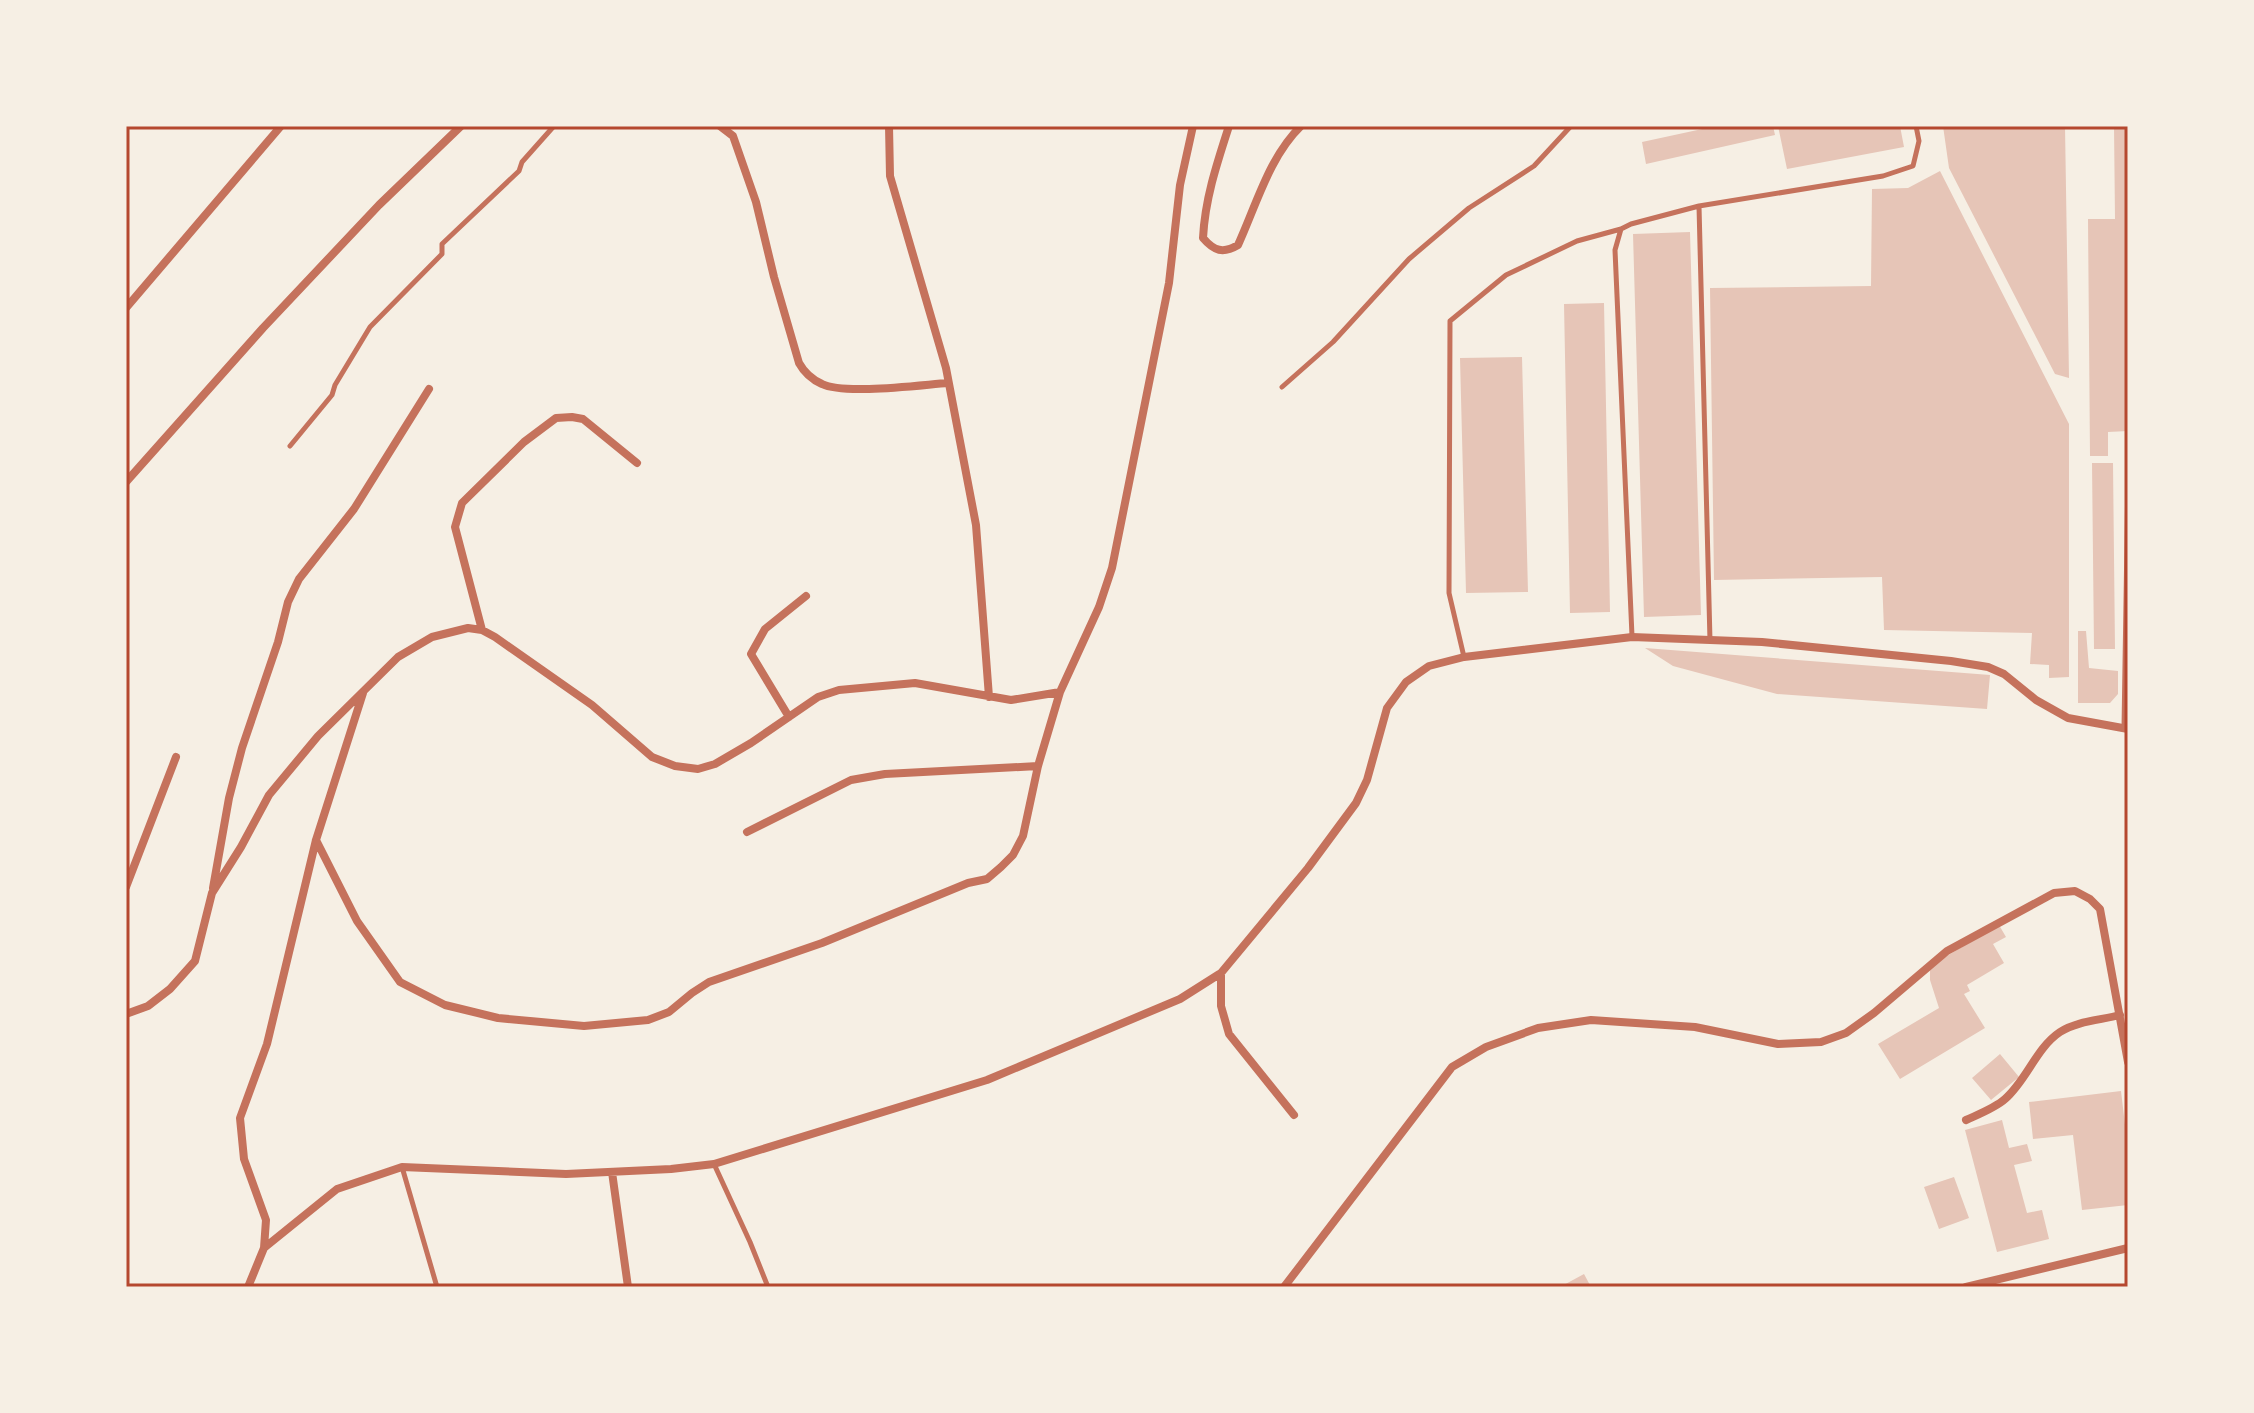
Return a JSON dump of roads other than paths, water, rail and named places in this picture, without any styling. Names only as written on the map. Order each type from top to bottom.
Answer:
[{"type":"street","points":[[126,308],[281,126]]},
{"type":"street","points":[[126,482],[368,216],[461,126]]},
{"type":"street","points":[[720,126],[733,136],[756,202],[774,277],[804,372],[823,385],[853,389],[948,383]]},
{"type":"street","points":[[889,126],[890,176],[946,368],[976,525],[989,697]]},
{"type":"street","points":[[316,840],[357,921],[400,982],[445,1005],[498,1018],[584,1026],[648,1020],[669,1012],[709,982],[822,943],[968,883],[987,879],[1013,855],[1023,836],[1038,766],[1060,692],[1099,607],[1112,568],[1169,283],[1180,185],[1193,126]]},
{"type":"street","points":[[1229,126],[1204,212],[1203,238],[1211,248],[1220,251],[1238,245],[1262,187],[1291,136],[1301,126]]},
{"type":"street","points":[[126,1014],[148,1006],[170,989],[195,961],[212,893],[229,798],[288,602],[299,579],[361,499],[429,389]]},
{"type":"street","points":[[482,630],[455,527],[462,503],[524,442],[556,418],[583,419],[637,463]]},
{"type":"street","points":[[789,717],[751,654],[765,629],[806,596]]},
{"type":"street","points":[[212,893],[269,795],[318,736],[398,657],[432,637],[468,628],[482,630],[524,656],[592,705],[652,757],[675,766],[698,769],[715,764],[751,743],[818,697],[839,690],[915,683],[1011,700],[1060,692]]},
{"type":"street","points":[[264,1248],[337,1189],[402,1167],[566,1174],[714,1164],[987,1080],[1180,999],[1221,973],[1308,868],[1356,803],[1367,780],[1387,708],[1406,682],[1429,666],[1464,657],[1632,637],[1762,642],[1988,667],[2004,674],[2036,700],[2068,718],[2126,729]]},
{"type":"street","points":[[248,1287],[260,1263],[266,1220],[244,1159],[240,1118],[267,1044],[316,840],[364,692]]},
{"type":"street","points":[[126,887],[176,757]]},
{"type":"street","points":[[747,832],[851,780],[885,774],[1038,766]]},
{"type":"street","points":[[1284,1287],[1452,1067],[1486,1047],[1538,1028],[1591,1020],[1695,1027],[1778,1044],[1821,1042],[1846,1033],[1874,1013],[1947,951],[2054,893],[2075,891],[2100,909],[2128,1062]]},
{"type":"street","points":[[1221,973],[1221,1006],[1229,1034],[1294,1115]]},
{"type":"street","points":[[1966,1120],[2004,1101],[2049,1040],[2059,1032],[2120,1015]]},
{"type":"street","points":[[612,1172],[628,1287]]},
{"type":"street","points":[[1966,1287],[2128,1248]]},
{"type":"lane","points":[[290,446],[332,395],[370,327],[442,254],[442,244],[519,171],[522,162],[554,126]]},
{"type":"lane","points":[[1282,387],[1333,342],[1409,259],[1469,208],[1534,166],[1571,126]]},
{"type":"lane","points":[[1464,657],[1449,593],[1450,321],[1506,275],[1577,241],[1699,206],[1883,176],[1913,166],[1919,141],[1916,126]]},
{"type":"lane","points":[[1699,206],[1710,641]]},
{"type":"lane","points":[[1621,229],[1615,250],[1632,637]]},
{"type":"lane","points":[[2126,729],[2128,475]]},
{"type":"lane","points":[[714,1164],[768,1287]]},
{"type":"lane","points":[[402,1167],[437,1287]]}]
